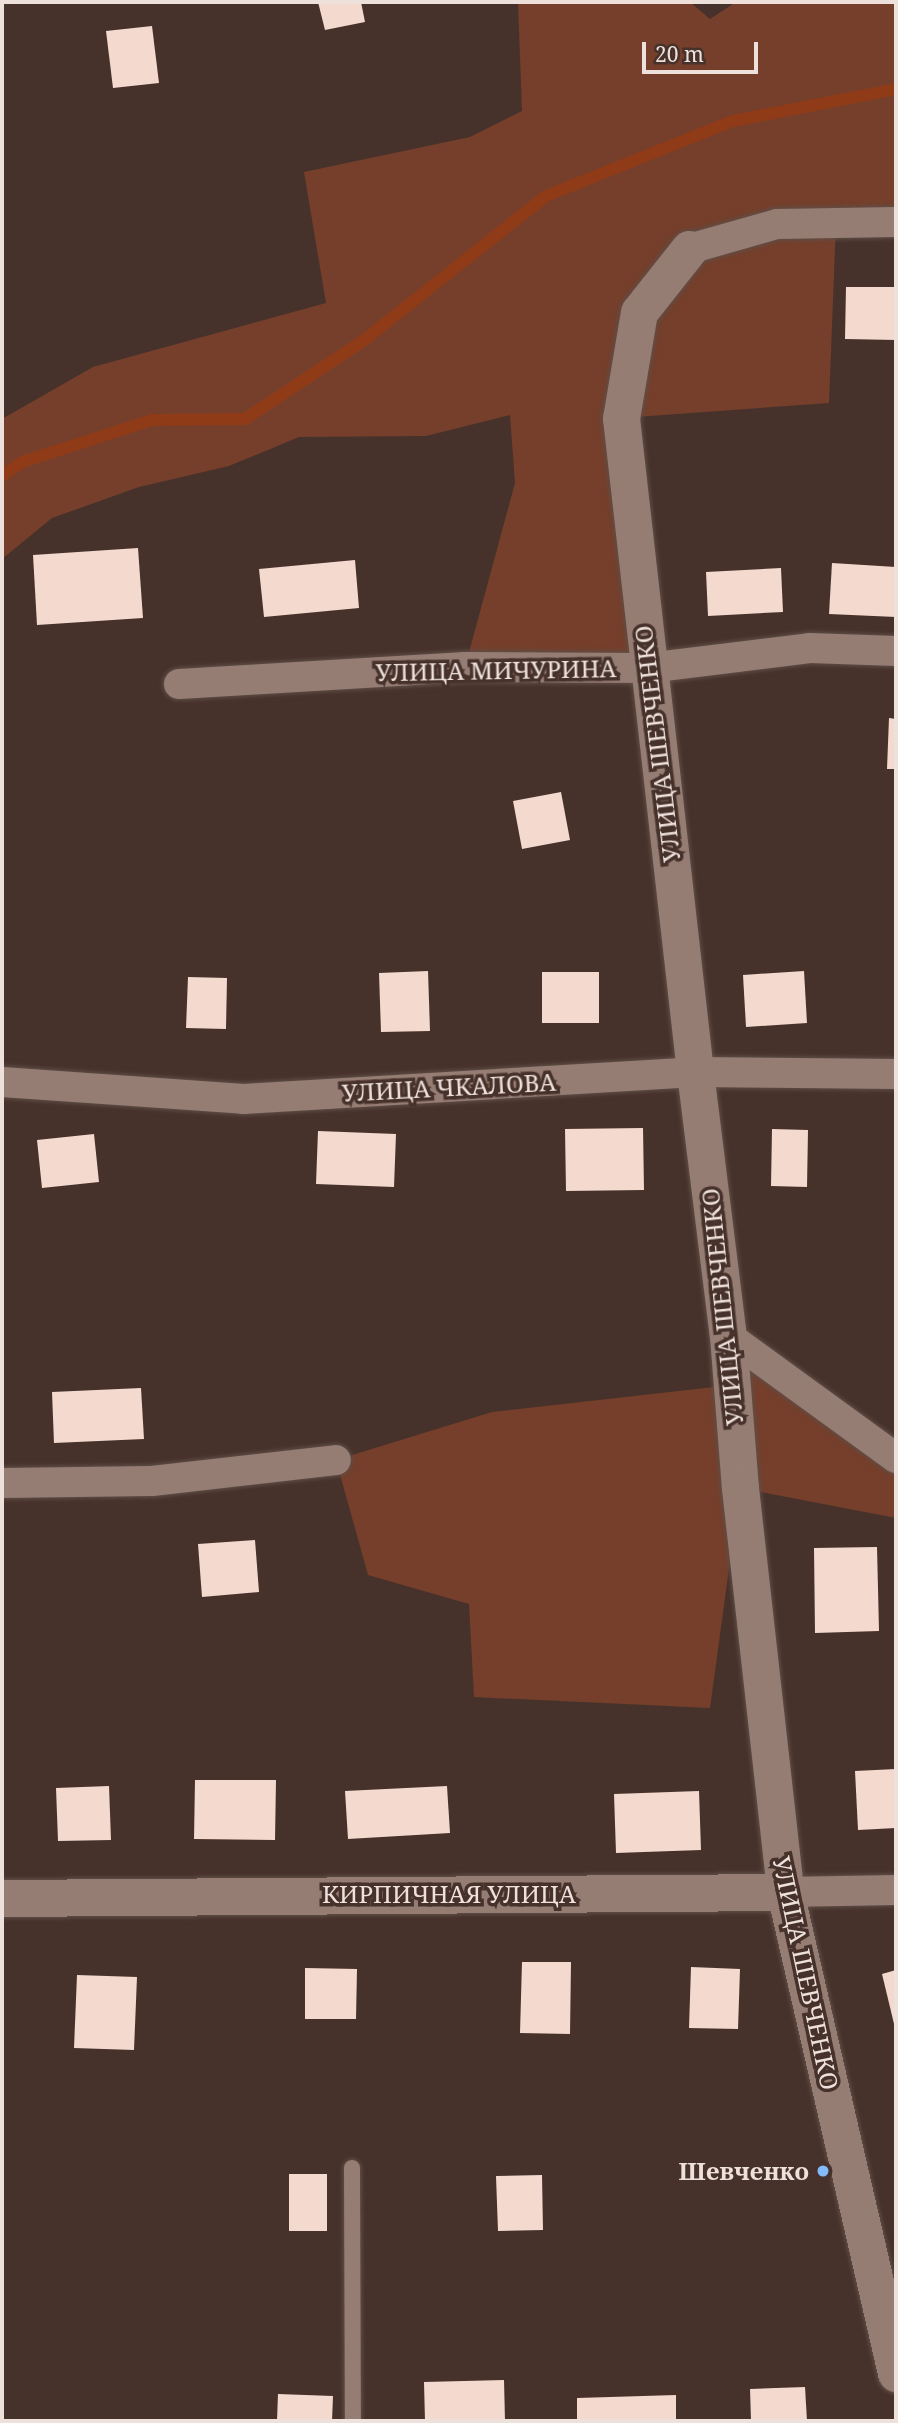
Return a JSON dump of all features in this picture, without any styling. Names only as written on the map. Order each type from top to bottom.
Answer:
[{"type":"street","points":[[689,249],[777,223],[896,222]]},
{"type":"street","name":"УЛИЦА ШЕВЧЕНКО","points":[[689,249],[639,312],[621,418],[695,1072],[728,1336],[740,1488],[785,1892],[896,2373]]},
{"type":"street","name":"УЛИЦА МИЧУРИНА","points":[[179,684],[465,667],[648,668],[810,648],[896,651]]},
{"type":"street","name":"УЛИЦА ЧКАЛОВА","points":[[2,1082],[243,1099],[695,1072],[896,1074]]},
{"type":"street","points":[[728,1336],[896,1458]]},
{"type":"street","points":[[2,1483],[152,1481],[336,1460]]},
{"type":"street","name":"КИРПИЧНАЯ УЛИЦА","points":[[2,1898],[896,1890]]},
{"type":"lane","points":[[352,2168],[353,2421]]},
{"type":"shaded area","points":[[518,2],[690,2],[710,19],[736,2],[896,2],[896,222],[836,223],[829,403],[621,418],[648,668],[465,667],[515,483],[510,415],[426,436],[299,437],[229,466],[139,487],[52,518],[2,559],[2,419],[93,367],[326,303],[304,172],[470,137],[522,111]]},
{"type":"shaded area","points":[[728,1336],[896,1458],[896,1518],[740,1488],[710,1708],[474,1697],[469,1604],[368,1575],[336,1460],[492,1412],[732,1385]]},
{"type":"building","points":[[318,2],[361,2],[365,22],[325,30]]},
{"type":"building","points":[[152,26],[159,83],[113,88],[106,31]]},
{"type":"building","points":[[846,287],[896,287],[896,340],[845,339]]},
{"type":"building","points":[[138,548],[143,618],[37,625],[33,555]]},
{"type":"building","points":[[355,560],[359,608],[264,617],[259,569]]},
{"type":"building","points":[[832,563],[896,567],[896,617],[829,614]]},
{"type":"building","points":[[781,568],[783,612],[708,616],[706,572]]},
{"type":"building","points":[[889,718],[896,719],[896,769],[887,769]]},
{"type":"building","points":[[561,792],[570,840],[522,849],[513,801]]},
{"type":"building","points":[[428,971],[430,1031],[381,1032],[379,973]]},
{"type":"building","points":[[804,971],[807,1023],[746,1027],[743,975]]},
{"type":"building","points":[[542,972],[599,972],[599,1023],[542,1023]]},
{"type":"building","points":[[188,977],[227,978],[226,1029],[186,1028]]},
{"type":"building","points":[[643,1128],[644,1190],[566,1191],[565,1129]]},
{"type":"building","points":[[772,1129],[808,1130],[807,1187],[771,1186]]},
{"type":"building","points":[[318,1131],[396,1134],[394,1187],[316,1184]]},
{"type":"building","points":[[94,1134],[99,1182],[42,1188],[37,1140]]},
{"type":"building","points":[[141,1388],[144,1439],[54,1443],[52,1392]]},
{"type":"building","points":[[255,1540],[259,1592],[202,1597],[198,1544]]},
{"type":"building","points":[[877,1547],[879,1631],[815,1633],[814,1548]]},
{"type":"building","points":[[896,1769],[896,1828],[858,1830],[855,1771]]},
{"type":"building","points":[[195,1780],[276,1780],[275,1840],[194,1839]]},
{"type":"building","points":[[109,1786],[111,1840],[58,1841],[56,1788]]},
{"type":"building","points":[[447,1786],[450,1833],[348,1839],[345,1791]]},
{"type":"building","points":[[699,1791],[701,1850],[616,1853],[614,1794]]},
{"type":"building","points":[[522,1962],[571,1962],[570,2034],[520,2033]]},
{"type":"building","points":[[691,1967],[740,1969],[738,2029],[689,2028]]},
{"type":"building","points":[[305,1968],[357,1969],[356,2019],[305,2019]]},
{"type":"building","points":[[896,1970],[896,2028],[895,2028],[882,1974]]},
{"type":"building","points":[[77,1975],[137,1977],[134,2050],[74,2048]]},
{"type":"building","points":[[289,2174],[327,2174],[327,2231],[289,2231]]},
{"type":"building","points":[[542,2175],[543,2230],[498,2231],[496,2176]]},
{"type":"building","points":[[504,2380],[505,2421],[425,2421],[424,2382]]},
{"type":"building","points":[[805,2387],[807,2421],[751,2421],[750,2389]]},
{"type":"building","points":[[278,2394],[333,2396],[332,2421],[277,2421]]},
{"type":"building","points":[[676,2395],[676,2421],[577,2421],[577,2398]]},
{"type":"waterway","points":[[2,476],[22,462],[152,420],[245,419],[363,341],[546,196],[733,121],[896,89]]},
{"type":"place","name":"Шевченко","points":[[823,2171]]}]
